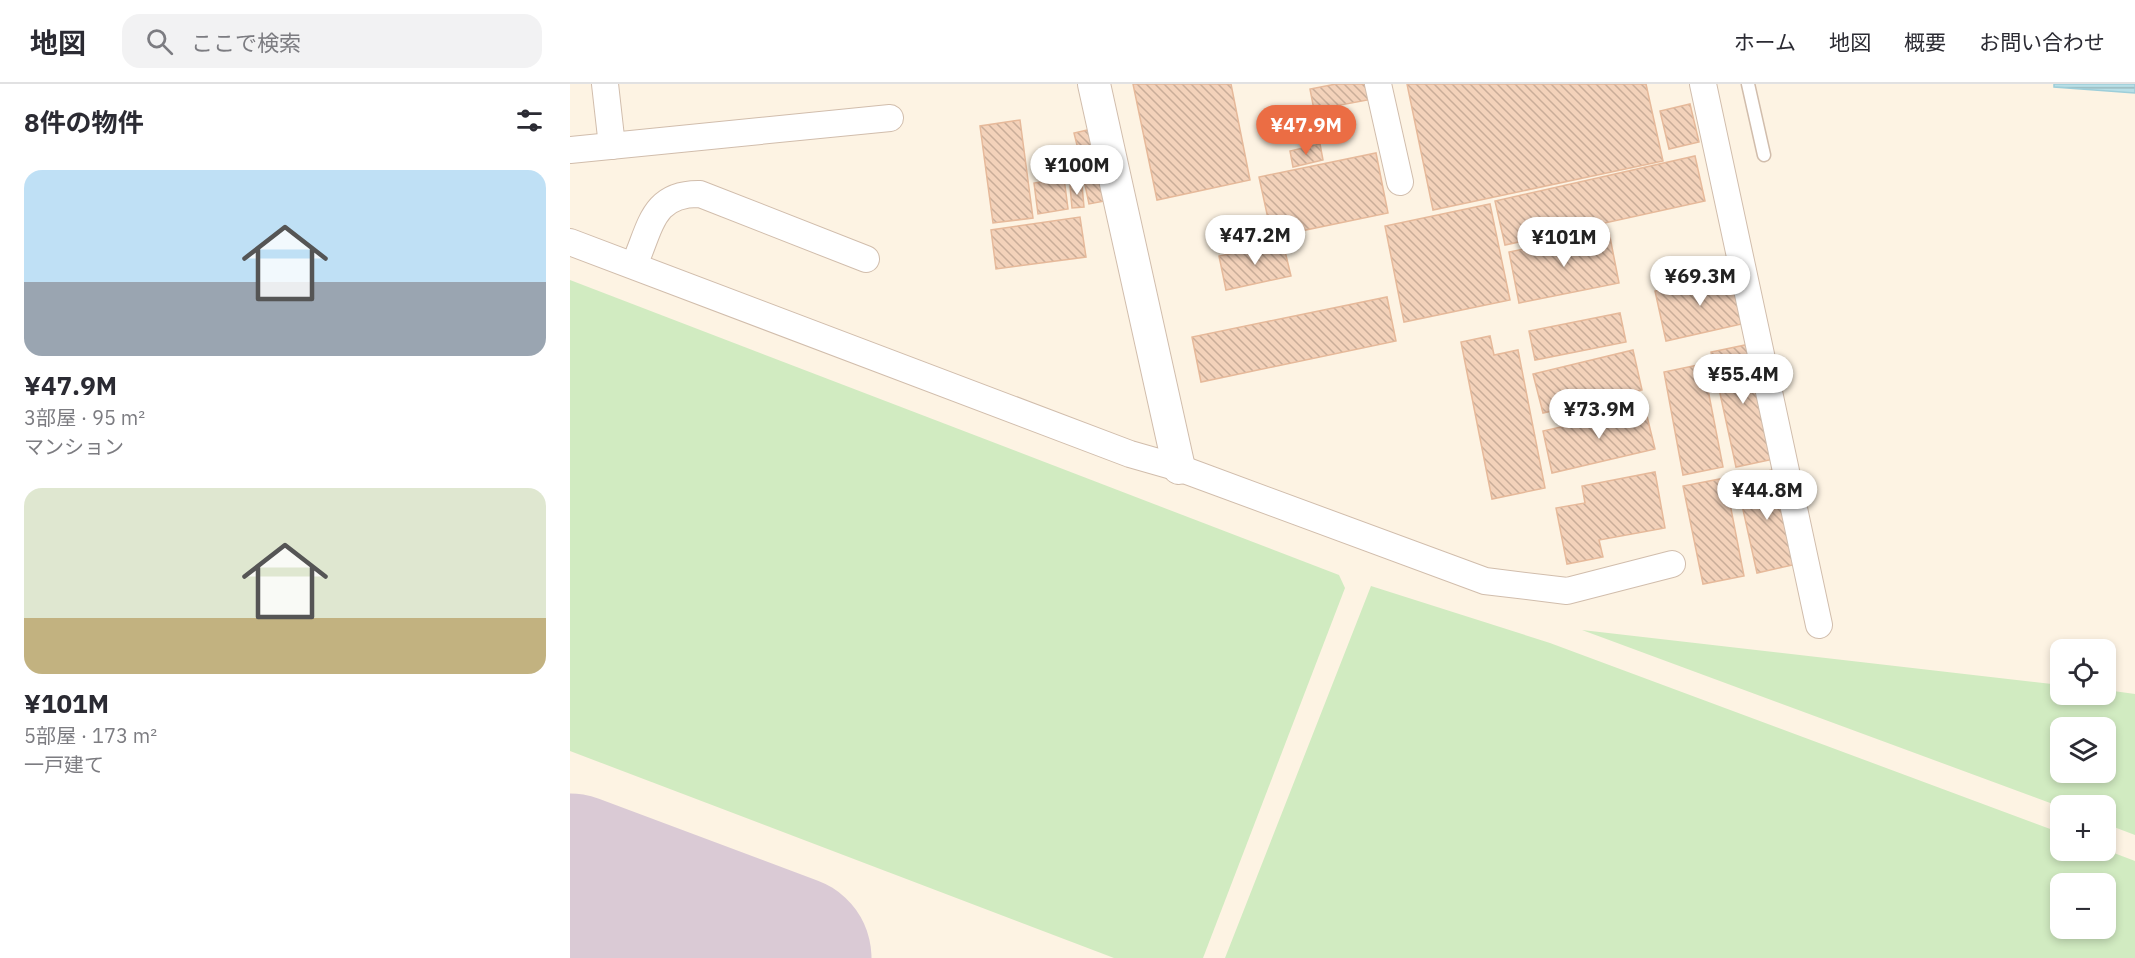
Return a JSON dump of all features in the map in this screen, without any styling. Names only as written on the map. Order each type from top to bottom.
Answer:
[{"type":"street","points":[[605,84],[612,146]]},
{"type":"street","points":[[1094,84],[1179,468]]},
{"type":"street","points":[[1378,84],[1400,182]]},
{"type":"street","points":[[1703,84],[1819,625]]},
{"type":"street","points":[[570,150],[890,118]]},
{"type":"street","points":[[634,265],[661,205],[673,197],[686,194],[700,194],[866,259]]},
{"type":"street","points":[[570,242],[1130,454],[1179,468],[1485,581],[1567,591],[1672,564]]},
{"type":"lane","points":[[1748,84],[1764,155]]},
{"type":"green space","points":[[570,280],[1339,575],[1345,588],[1203,958],[1114,958],[570,751]]},
{"type":"green space","points":[[1371,586],[1550,643],[2050,829],[2050,861],[2116,861],[2116,854],[2135,861],[2135,958],[1225,958]]},
{"type":"green space","points":[[1582,630],[2050,684],[2050,705],[2116,705],[2116,691],[2135,694],[2135,835],[2116,828],[2116,795],[2050,795],[2050,803]]},
{"type":"water","points":[[2054,84],[2135,84],[2135,93],[2054,87]]},
{"type":"building","points":[[1133,84],[1231,84],[1250,180],[1157,200]]},
{"type":"building","points":[[1336,84],[1370,84],[1373,99],[1314,110],[1310,89]]},
{"type":"building","points":[[1407,84],[1646,84],[1663,161],[1433,210]]},
{"type":"building","points":[[1690,104],[1699,142],[1669,149],[1660,111]]},
{"type":"building","points":[[1020,120],[1033,218],[993,223],[980,126]]},
{"type":"building","points":[[1092,129],[1097,153],[1080,157],[1074,133]]},
{"type":"building","points":[[1320,144],[1323,160],[1293,167],[1290,151]]},
{"type":"building","points":[[1376,153],[1388,213],[1272,237],[1259,177]]},
{"type":"building","points":[[1695,156],[1705,201],[1505,245],[1495,201]]},
{"type":"building","points":[[1102,162],[1110,200],[1089,204],[1081,166]]},
{"type":"building","points":[[1064,178],[1068,209],[1038,214],[1034,183]]},
{"type":"building","points":[[1082,185],[1084,207],[1072,208],[1070,186]]},
{"type":"building","points":[[1490,204],[1510,300],[1404,322],[1385,226]]},
{"type":"building","points":[[1080,217],[1086,257],[996,269],[991,230]]},
{"type":"building","points":[[1609,232],[1619,283],[1519,303],[1509,252]]},
{"type":"building","points":[[1283,243],[1291,276],[1226,290],[1219,256]]},
{"type":"building","points":[[1735,273],[1746,323],[1666,341],[1655,291]]},
{"type":"building","points":[[1387,297],[1396,341],[1201,382],[1192,337]]},
{"type":"building","points":[[1620,313],[1626,342],[1535,360],[1529,331]]},
{"type":"building","points":[[1490,336],[1494,355],[1518,350],[1545,488],[1492,499],[1461,342]]},
{"type":"building","points":[[1750,344],[1774,459],[1736,467],[1711,352]]},
{"type":"building","points":[[1633,350],[1642,390],[1543,413],[1533,374]]},
{"type":"building","points":[[1703,364],[1723,467],[1683,475],[1664,372]]},
{"type":"building","points":[[1645,408],[1655,449],[1552,473],[1543,431]]},
{"type":"building","points":[[1777,469],[1797,564],[1757,573],[1736,478]]},
{"type":"building","points":[[1655,472],[1665,528],[1599,540],[1603,557],[1567,564],[1556,508],[1585,503],[1582,486]]},
{"type":"building","points":[[1725,478],[1744,576],[1703,584],[1683,486]]},
{"type":"runway","points":[[570,876],[789,958]]}]
